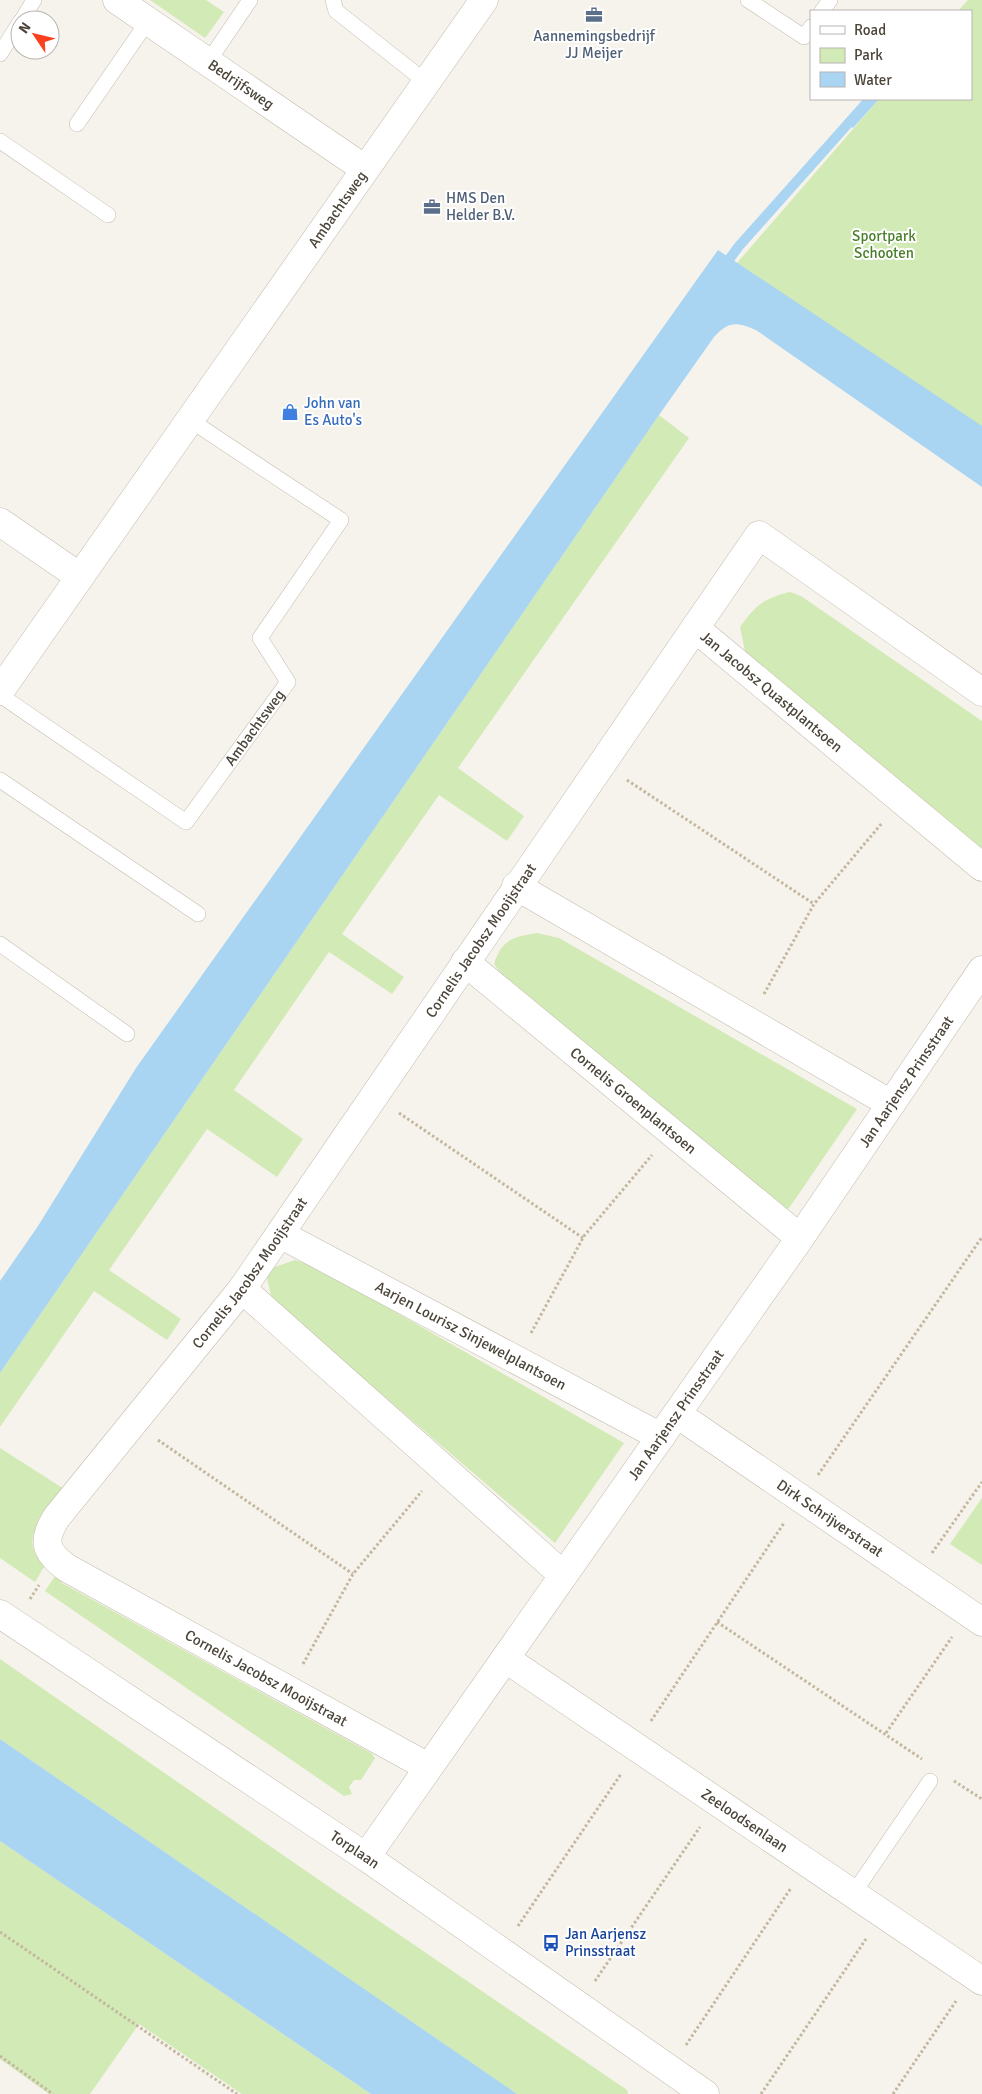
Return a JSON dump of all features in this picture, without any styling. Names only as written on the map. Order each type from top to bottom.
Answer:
[{"type":"street","name":"Bedrijfsweg","points":[[117,0],[365,169]]},
{"type":"street","name":"Ambachtsweg","points":[[0,691],[426,82],[478,4]]},
{"type":"street","points":[[0,522],[80,577]]},
{"type":"street","name":"Jan Jacobsz Quastplantsoen","points":[[982,692],[759,535],[695,628],[982,867]]},
{"type":"street","name":"Cornelis Jacobsz Mooijstraat","points":[[428,1767],[56,1560],[47,1546],[47,1531],[242,1289],[516,886],[695,628]]},
{"type":"street","points":[[516,886],[891,1104]]},
{"type":"street","name":"Cornelis Groenplantsoen","points":[[465,962],[800,1238]]},
{"type":"street","name":"Jan Aarjensz Prinsstraat","points":[[366,1857],[800,1238],[982,970]]},
{"type":"street","name":"Aarjen Lourisz Sinjewelplantsoen","points":[[280,1234],[661,1437]]},
{"type":"street","points":[[242,1289],[563,1575]]},
{"type":"street","name":"Dirk Schrijverstraat","points":[[676,1414],[975,1618]]},
{"type":"street","name":"Torplaan","points":[[7,1618],[366,1857],[705,2094]]},
{"type":"street","name":"Zeeloodsenlaan","points":[[506,1659],[978,1978]]},
{"type":"lane","points":[[208,62],[250,0]]},
{"type":"lane","points":[[333,0],[336,12],[426,82]]},
{"type":"lane","points":[[748,0],[809,35]]},
{"type":"lane","points":[[77,124],[148,21]]},
{"type":"lane","points":[[0,54],[10,38]]},
{"type":"lane","points":[[0,141],[108,214]]},
{"type":"lane","name":"Ambachtsweg","points":[[0,695],[186,822],[288,682],[260,638],[341,520],[190,420]]},
{"type":"lane","points":[[0,780],[198,914]]},
{"type":"lane","points":[[0,944],[127,1034]]},
{"type":"lane","points":[[853,1894],[930,1781]]},
{"type":"path","points":[[601,763],[814,904]]},
{"type":"path","points":[[749,1021],[814,904],[901,800]]},
{"type":"path","points":[[374,1096],[583,1238]]},
{"type":"path","points":[[516,1360],[583,1238],[672,1132]]},
{"type":"path","points":[[133,1423],[353,1574]]},
{"type":"path","points":[[289,1690],[353,1574],[442,1467]]},
{"type":"path","points":[[916,1577],[982,1482]]},
{"type":"path","points":[[7,1618],[56,1560]]},
{"type":"path","points":[[886,1733],[975,1618]]},
{"type":"path","points":[[717,1622],[923,1759]]},
{"type":"path","points":[[500,1951],[621,1776],[634,1745]]},
{"type":"path","points":[[952,1780],[982,1799]]},
{"type":"path","points":[[578,2005],[717,1802]]},
{"type":"path","points":[[670,2069],[808,1863]]},
{"type":"path","points":[[761,2094],[883,1914]]},
{"type":"path","points":[[0,1932],[236,2094]]},
{"type":"path","points":[[893,2094],[978,1978]]},
{"type":"path","points":[[0,2056],[53,2094]]},
{"type":"green space","points":[[150,0],[206,0],[224,12],[205,38]]},
{"type":"green space","name":"Sportpark Schooten","points":[[968,0],[982,0],[982,430],[737,263],[878,100],[972,100],[972,10],[959,10]]},
{"type":"green space","points":[[659,415],[689,438],[458,768],[524,816],[507,841],[439,795],[342,934],[404,977],[392,994],[329,952],[234,1090],[303,1139],[277,1177],[207,1129],[109,1270],[181,1319],[167,1340],[94,1291],[0,1427],[0,1373]]},
{"type":"green space","points":[[790,592],[801,596],[982,721],[982,854],[745,651],[740,627],[745,620],[767,600]]},
{"type":"green space","points":[[537,933],[559,938],[857,1109],[787,1211],[506,980],[494,964],[501,949],[515,938]]},
{"type":"green space","points":[[295,1260],[317,1267],[624,1443],[555,1543],[280,1307],[271,1295],[267,1278],[272,1268]]},
{"type":"green space","points":[[0,1448],[64,1489],[41,1518],[33,1536],[35,1553],[45,1565],[35,1582],[0,1558]]},
{"type":"green space","points":[[982,1498],[982,1565],[950,1544]]},
{"type":"green space","points":[[57,1573],[62,1583],[371,1753],[375,1758],[361,1780],[354,1780],[349,1787],[352,1794],[344,1796],[45,1591]]},
{"type":"green space","points":[[0,1659],[627,2090],[628,2094],[517,2094],[0,1739]]},
{"type":"green space","points":[[0,1841],[371,2094],[242,2094],[139,2024],[90,2094],[49,2094],[0,2059]]},
{"type":"water","points":[[863,100],[878,100],[853,128],[844,121]]},
{"type":"water","points":[[718,250],[982,426],[982,487],[756,330],[743,325],[733,324],[719,332],[659,415],[0,1373],[0,1281],[38,1226],[136,1068]]},
{"type":"water","points":[[0,1739],[517,2094],[371,2094],[0,1841]]},
{"type":"waterway","points":[[722,269],[739,246],[869,100]]},
{"type":"place","name":"Aannemingsbedrijf JJ Meijer","points":[[594,15]]},
{"type":"place","name":"HMS Den Helder B.V.","points":[[432,207]]},
{"type":"place","name":"John van Es Auto's","points":[[290,412]]},
{"type":"place","name":"Jan Aarjensz Prinsstraat","points":[[551,1943]]}]
